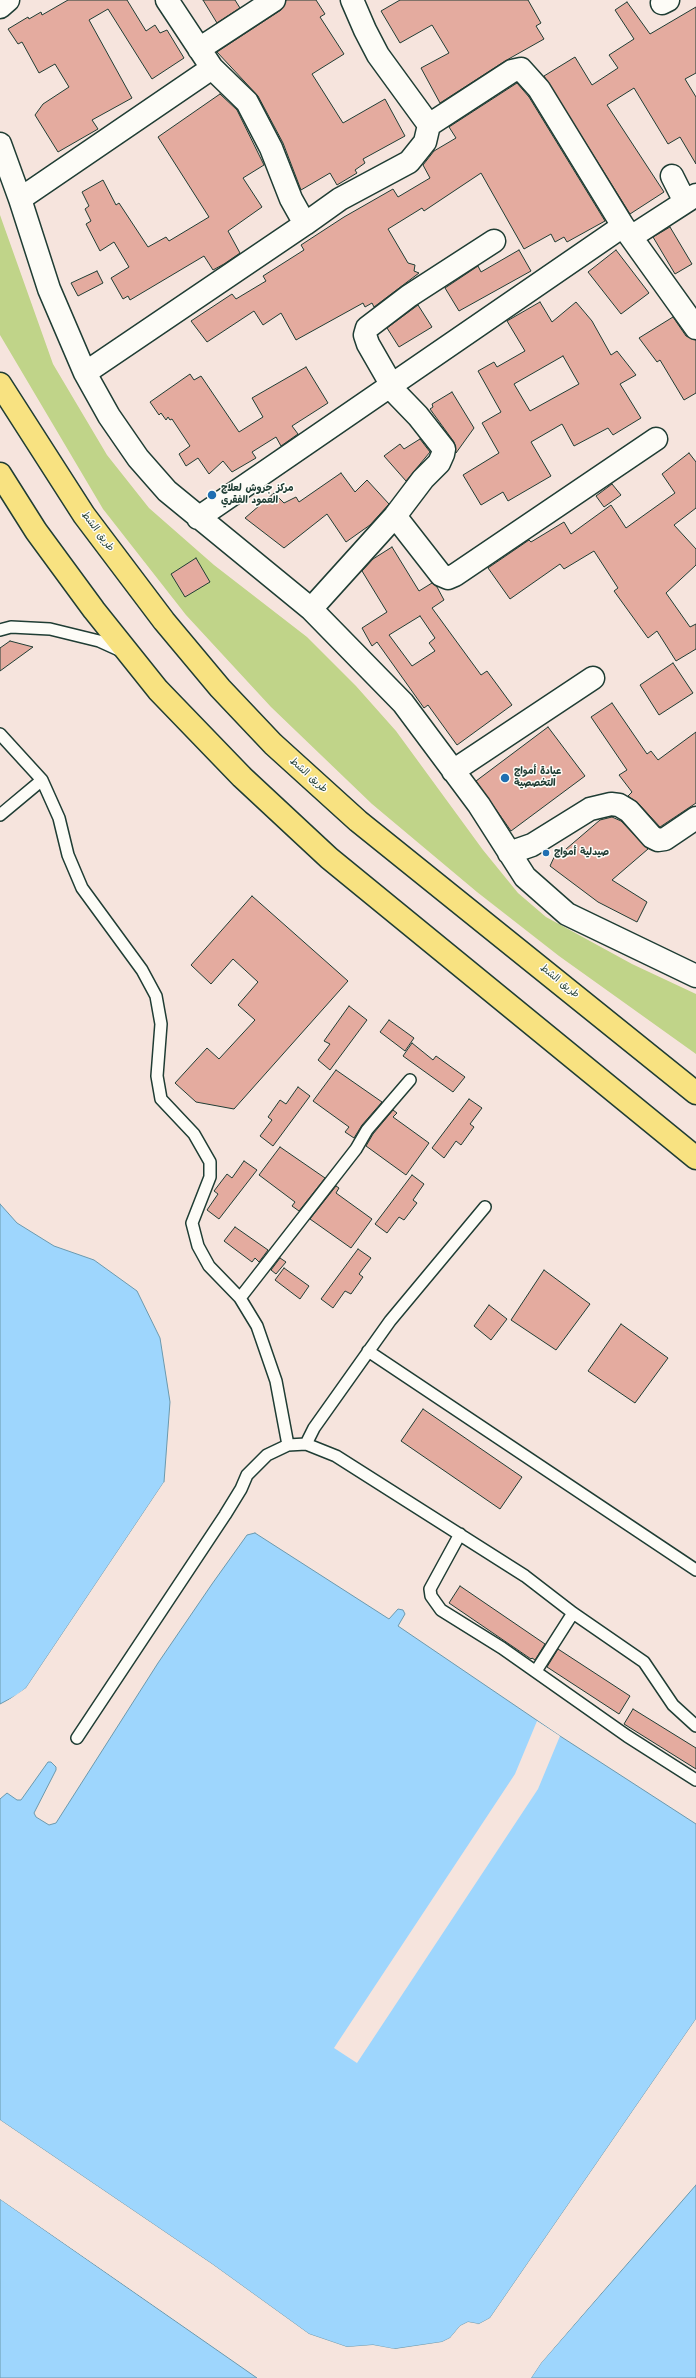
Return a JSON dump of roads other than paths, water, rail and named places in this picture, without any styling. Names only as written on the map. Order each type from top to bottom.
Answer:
[{"type":"highway","name":"طريق الشط","points":[[0,384],[84,515],[164,621],[215,682],[273,744],[358,821],[696,1093]]},
{"type":"highway","points":[[1,482],[36,532],[158,690],[242,777],[329,858],[696,1158]]},
{"type":"street","points":[[0,7],[8,0]]},
{"type":"street","points":[[167,0],[212,68],[247,102],[271,148],[291,199],[305,224]]},
{"type":"street","points":[[199,49],[274,0]]},
{"type":"street","points":[[352,0],[378,55],[429,125]]},
{"type":"street","points":[[20,199],[212,68]]},
{"type":"street","points":[[85,373],[340,199],[410,162],[425,142],[429,125],[512,71],[521,69],[539,89],[627,232],[696,328]]},
{"type":"street","points":[[0,144],[20,199],[49,289],[85,373],[109,416],[138,458],[167,491],[198,518],[311,609],[403,703],[479,805],[525,877],[567,914],[696,976]]},
{"type":"street","points":[[198,518],[390,385],[627,232],[690,199],[672,176]]},
{"type":"street","points":[[311,609],[395,516],[423,479],[439,464],[444,449],[418,416],[390,385],[368,344],[365,335],[367,328],[409,296],[494,241]]},
{"type":"street","points":[[395,516],[441,575],[448,578],[455,575],[656,439]]},
{"type":"street","points":[[453,771],[593,678]]},
{"type":"street","points":[[509,853],[532,845],[590,809],[611,804],[619,805],[628,810],[652,837],[658,840],[665,838],[696,818]]},
{"type":"street","points":[[664,1066],[696,1077]]},
{"type":"lane","points":[[0,630],[18,627],[75,634],[99,641],[131,656]]},
{"type":"lane","points":[[0,734],[42,780],[59,818],[68,855],[82,888],[142,970],[156,996],[161,1024],[157,1076],[161,1099],[194,1134],[210,1162],[210,1177],[192,1223],[198,1246],[209,1266],[240,1298],[257,1326],[276,1381],[288,1445]]},
{"type":"lane","points":[[0,815],[42,780]]},
{"type":"lane","points":[[240,1298],[356,1149],[367,1130],[410,1080]]},
{"type":"lane","points":[[306,1444],[314,1428],[390,1321],[485,1207]]},
{"type":"lane","points":[[368,1351],[696,1570]]},
{"type":"lane","points":[[77,1738],[225,1515],[241,1489],[247,1475],[267,1455],[288,1445],[306,1444],[336,1456],[460,1534],[525,1576],[574,1613],[644,1662],[673,1705],[696,1726]]},
{"type":"lane","points":[[460,1534],[430,1589],[431,1596],[441,1610],[536,1671],[627,1736],[696,1780]]},
{"type":"lane","points":[[536,1671],[574,1613]]},
{"type":"water","points":[[0,1204],[17,1223],[54,1246],[94,1260],[137,1291],[160,1338],[170,1402],[164,1482],[26,1688],[17,1695],[0,1704]]},
{"type":"water","points":[[255,1533],[389,1619],[398,1609],[403,1610],[405,1614],[398,1626],[560,1736],[696,1824],[696,2019],[490,2318],[479,2324],[468,2322],[460,2326],[450,2338],[442,2342],[394,2349],[373,2345],[347,2347],[309,2334],[212,2264],[0,2120],[0,1799],[7,1793],[17,1800],[21,1800],[48,1762],[51,1762],[56,1767],[56,1770],[34,1813],[36,1817],[49,1825],[56,1823],[158,1663],[212,1584],[247,1535]]},
{"type":"water","points":[[696,2185],[696,2378],[531,2378],[541,2363]]},
{"type":"water","points":[[0,2199],[257,2378],[0,2378]]},
{"type":"place","name":"مركز جروش لعلاج العمود الفقري","points":[[212,495]]},
{"type":"place","name":"عيادة أمواج التخصصية","points":[[505,778]]},
{"type":"place","name":"صيدلية أمواج","points":[[546,853]]}]
